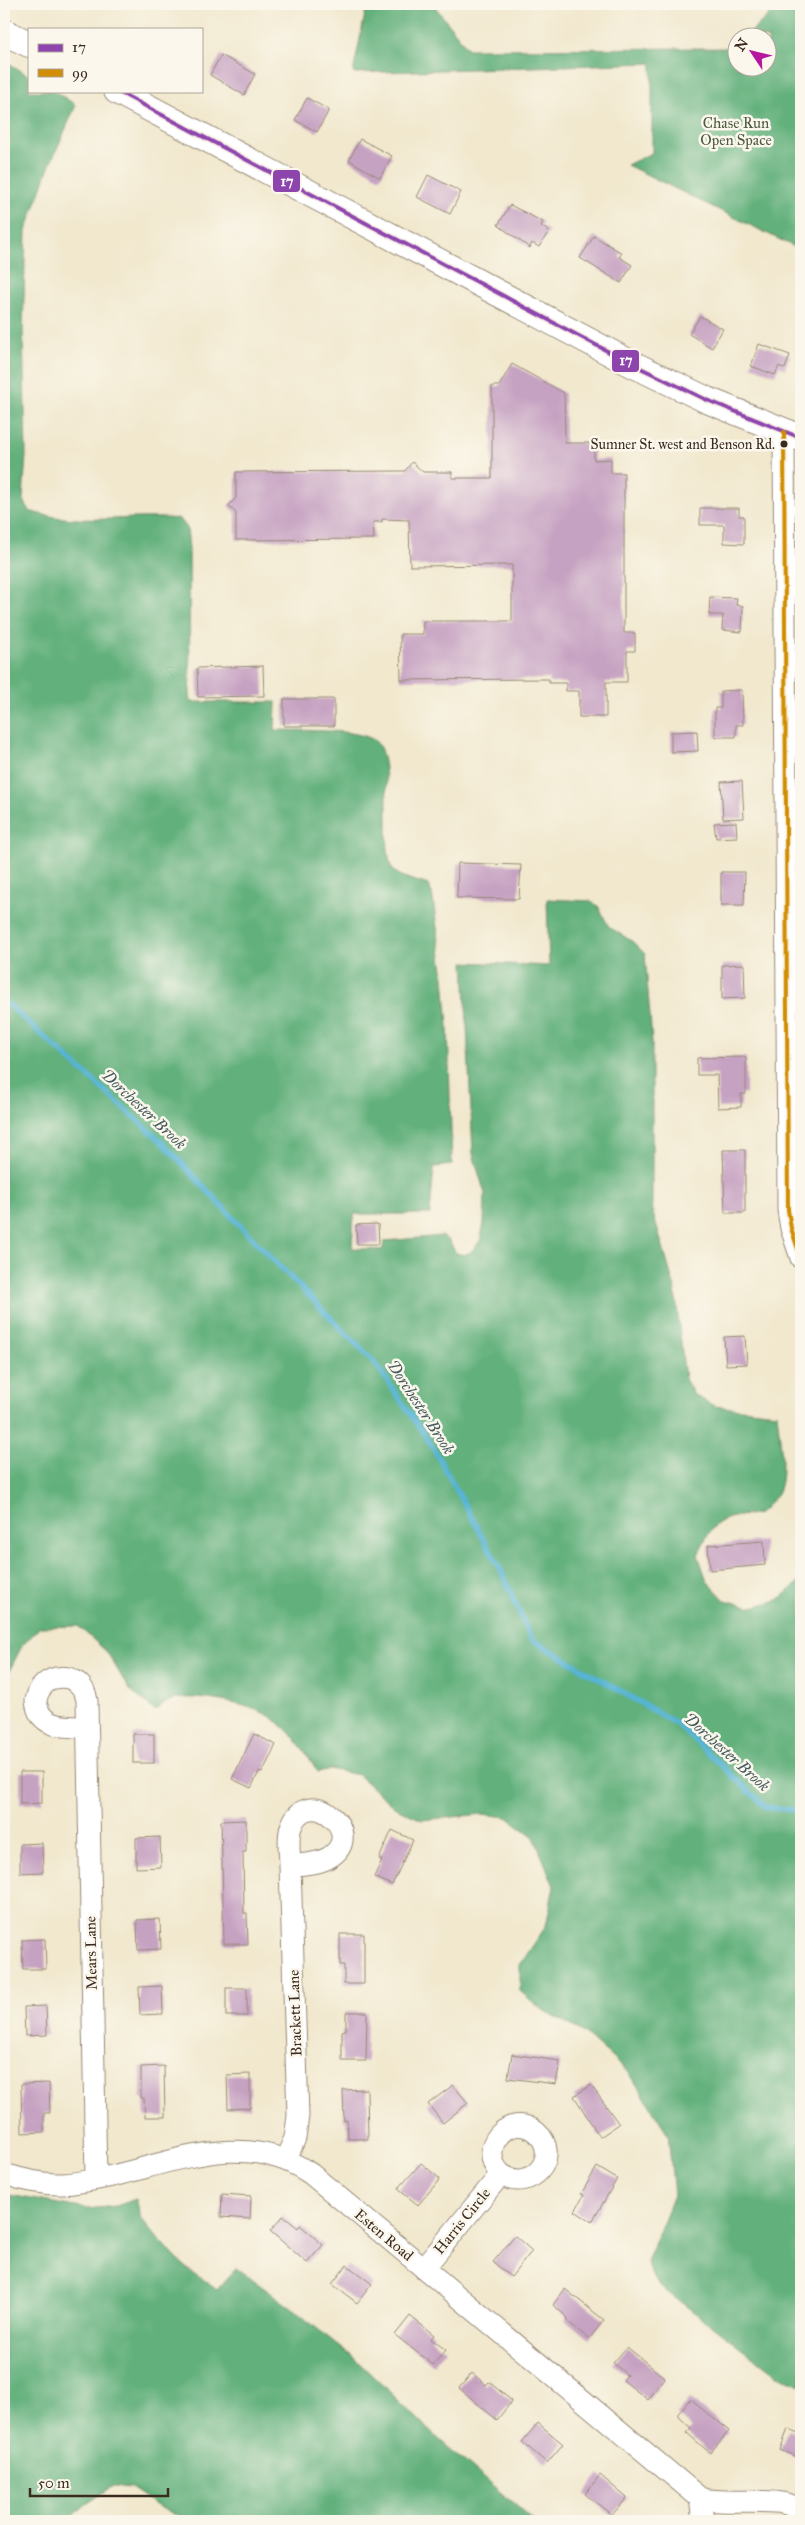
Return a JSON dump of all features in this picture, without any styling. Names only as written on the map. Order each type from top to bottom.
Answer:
[{"type":"main road","points":[[4,32],[28,44]]},
{"type":"main road","points":[[119,92],[628,362],[707,400],[793,435]]},
{"type":"street","points":[[793,435],[788,1210],[791,1228],[801,1258]]},
{"type":"street","name":"Mears Lane","points":[[87,1727],[96,2178]]},
{"type":"street","name":"Brackett Lane","points":[[286,2159],[295,2138],[298,2116],[290,1866]]},
{"type":"street","name":"Esten Road","points":[[4,2174],[54,2184],[96,2178],[224,2151],[256,2152],[286,2159],[311,2174],[700,2498],[721,2503],[782,2502],[793,2505],[801,2514]]},
{"type":"street","name":"Harris Circle","points":[[424,2268],[501,2174]]},
{"type":"street","points":[[700,2498],[704,2521]]},
{"type":"green space","name":"Chase Run Open Space","points":[[367,4],[433,4],[468,49],[728,48],[728,78],[778,78],[778,28],[755,28],[780,4],[801,4],[801,250],[627,165],[652,153],[652,63],[353,73]]},
{"type":"green space","points":[[4,60],[28,75],[28,92],[56,92],[76,105],[49,167],[26,231],[23,331],[26,455],[23,498],[29,511],[48,516],[85,519],[180,519],[187,528],[189,549],[190,702],[276,702],[275,730],[340,732],[365,736],[374,740],[381,749],[384,764],[389,861],[396,873],[428,885],[432,893],[444,977],[448,1026],[452,1165],[434,1167],[430,1214],[354,1214],[352,1248],[382,1250],[385,1241],[442,1236],[449,1241],[456,1253],[464,1255],[471,1252],[480,1241],[484,1224],[485,1194],[473,1154],[464,962],[549,966],[547,899],[591,901],[598,906],[609,927],[633,942],[645,954],[652,1041],[652,1210],[675,1289],[685,1379],[694,1395],[714,1406],[777,1413],[781,1452],[781,1481],[773,1499],[759,1514],[736,1517],[720,1522],[714,1527],[703,1543],[698,1555],[707,1581],[725,1600],[752,1607],[778,1600],[801,1580],[801,2385],[780,2377],[658,2285],[647,2262],[674,2195],[668,2134],[630,2074],[583,2032],[541,2009],[520,1991],[520,1965],[546,1926],[554,1886],[534,1837],[507,1817],[483,1814],[422,1820],[394,1807],[358,1775],[330,1769],[318,1772],[292,1735],[271,1717],[250,1708],[222,1701],[181,1698],[169,1701],[155,1711],[129,1689],[107,1652],[78,1626],[40,1627],[22,1646],[4,1681]]},
{"type":"green space","points":[[4,2194],[87,2209],[116,2206],[136,2199],[141,2218],[185,2267],[217,2290],[236,2268],[289,2306],[354,2358],[442,2442],[534,2521],[204,2521],[180,2516],[163,2509],[131,2488],[113,2486],[85,2505],[68,2521],[4,2521]]},
{"type":"building","points":[[221,55],[255,74],[244,95],[210,75]]},
{"type":"building","points":[[307,98],[329,110],[317,132],[295,120]]},
{"type":"building","points":[[360,139],[392,156],[380,178],[349,160]]},
{"type":"building","points":[[428,175],[461,192],[450,214],[417,197]]},
{"type":"building","points":[[510,205],[543,222],[541,226],[549,231],[539,247],[532,243],[530,248],[498,225]]},
{"type":"building","points":[[594,236],[622,253],[619,257],[632,265],[621,283],[580,258]]},
{"type":"building","points":[[700,316],[723,329],[712,348],[689,334]]},
{"type":"building","points":[[759,344],[790,355],[785,369],[779,366],[775,375],[751,366]]},
{"type":"building","points":[[512,364],[564,393],[565,443],[594,443],[594,460],[611,459],[611,473],[624,473],[624,633],[635,633],[635,651],[627,651],[627,682],[606,682],[606,717],[579,717],[579,691],[566,691],[566,683],[549,683],[549,679],[401,680],[400,634],[423,634],[423,621],[512,621],[512,565],[410,566],[409,520],[382,519],[382,522],[373,522],[374,539],[236,540],[236,513],[228,506],[236,498],[236,472],[405,471],[412,462],[423,472],[452,472],[452,478],[492,478],[492,386],[499,386]]},
{"type":"building","points":[[700,508],[739,508],[739,516],[744,516],[744,544],[724,543],[724,525],[700,525]]},
{"type":"building","points":[[710,597],[737,598],[736,605],[743,606],[742,632],[722,630],[723,615],[709,615]]},
{"type":"building","points":[[263,666],[264,696],[198,697],[197,668]]},
{"type":"building","points":[[742,690],[743,725],[736,725],[736,737],[715,737],[715,708],[721,708],[721,691]]},
{"type":"building","points":[[284,699],[334,699],[334,726],[284,726]]},
{"type":"building","points":[[697,731],[698,751],[671,752],[671,732]]},
{"type":"building","points":[[742,781],[744,818],[723,819],[721,782]]},
{"type":"building","points":[[736,822],[737,837],[716,838],[714,823]]},
{"type":"building","points":[[458,863],[521,865],[519,899],[457,898]]},
{"type":"building","points":[[721,872],[745,872],[744,905],[721,905]]},
{"type":"building","points":[[744,964],[745,998],[722,999],[722,965]]},
{"type":"building","points":[[746,1057],[746,1094],[741,1094],[741,1107],[718,1108],[717,1075],[697,1075],[697,1058]]},
{"type":"building","points":[[723,1150],[745,1150],[745,1213],[725,1213]]},
{"type":"building","points":[[378,1224],[379,1244],[357,1244],[356,1225]]},
{"type":"building","points":[[745,1336],[747,1364],[726,1365],[724,1337]]},
{"type":"building","points":[[764,1541],[765,1565],[710,1570],[708,1545]]},
{"type":"building","points":[[133,1734],[154,1734],[154,1763],[133,1763]]},
{"type":"building","points":[[254,1734],[276,1745],[262,1773],[259,1772],[251,1788],[232,1779]]},
{"type":"building","points":[[20,1772],[42,1772],[42,1803],[20,1804]]},
{"type":"building","points":[[246,1820],[246,1852],[243,1852],[244,1913],[247,1913],[248,1944],[224,1944],[221,1821]]},
{"type":"building","points":[[392,1830],[413,1840],[392,1885],[374,1877],[382,1860],[379,1859]]},
{"type":"building","points":[[160,1837],[161,1867],[136,1868],[136,1838]]},
{"type":"building","points":[[42,1843],[43,1872],[20,1873],[20,1844]]},
{"type":"building","points":[[160,1919],[161,1949],[138,1950],[137,1920]]},
{"type":"building","points":[[340,1934],[364,1934],[364,1984],[344,1984],[344,1965],[340,1965]]},
{"type":"building","points":[[45,1939],[46,1969],[23,1969],[22,1940]]},
{"type":"building","points":[[162,1986],[163,2014],[140,2015],[139,1987]]},
{"type":"building","points":[[226,1988],[247,1988],[247,2016],[226,2016]]},
{"type":"building","points":[[46,2006],[47,2035],[25,2036],[24,2007]]},
{"type":"building","points":[[346,2012],[367,2012],[366,2061],[342,2061],[342,2031],[346,2030]]},
{"type":"building","points":[[512,2054],[560,2061],[556,2084],[508,2078]]},
{"type":"building","points":[[164,2066],[165,2117],[145,2117],[144,2098],[141,2098],[141,2067]]},
{"type":"building","points":[[250,2074],[250,2108],[228,2109],[227,2075]]},
{"type":"building","points":[[49,2083],[50,2113],[44,2113],[44,2132],[22,2133],[21,2084]]},
{"type":"building","points":[[453,2085],[468,2103],[443,2123],[428,2104]]},
{"type":"building","points":[[591,2085],[619,2124],[600,2137],[574,2096]]},
{"type":"building","points":[[367,2089],[368,2139],[348,2139],[347,2120],[344,2121],[343,2090]]},
{"type":"building","points":[[421,2163],[440,2179],[418,2205],[398,2189]]},
{"type":"building","points":[[597,2167],[617,2179],[592,2222],[575,2211],[584,2195],[581,2194]]},
{"type":"building","points":[[222,2194],[251,2196],[250,2219],[221,2217]]},
{"type":"building","points":[[283,2216],[298,2228],[300,2225],[323,2245],[307,2263],[270,2231]]},
{"type":"building","points":[[515,2236],[532,2251],[511,2277],[493,2262]]},
{"type":"building","points":[[347,2265],[372,2284],[357,2303],[332,2284]]},
{"type":"building","points":[[565,2289],[604,2320],[589,2339],[566,2320],[568,2318],[553,2305]]},
{"type":"building","points":[[410,2316],[434,2335],[431,2339],[446,2350],[433,2365],[395,2335]]},
{"type":"building","points":[[627,2347],[665,2378],[648,2400],[623,2380],[627,2375],[613,2363]]},
{"type":"building","points":[[472,2373],[486,2385],[489,2382],[512,2401],[497,2420],[459,2388]]},
{"type":"building","points":[[690,2399],[729,2431],[710,2453],[687,2433],[691,2428],[677,2415]]},
{"type":"building","points":[[538,2423],[563,2444],[547,2463],[522,2442]]},
{"type":"building","points":[[788,2429],[801,2434],[801,2459],[780,2450]]},
{"type":"building","points":[[600,2475],[627,2498],[612,2515],[585,2494]]},
{"type":"waterway","name":"Dorchester Brook","points":[[4,1001],[162,1142],[248,1234],[375,1363],[432,1446],[501,1570],[531,1639],[677,1724],[766,1807],[801,1811]]},
{"type":"transit line","name":"17","points":[[119,92],[628,362],[707,400],[801,438]]},
{"type":"transit line","name":"99","points":[[784,432],[788,1210],[791,1228],[801,1258]]},
{"type":"place","name":"Sumner St. west and Benson Rd.","points":[[784,444]]}]
